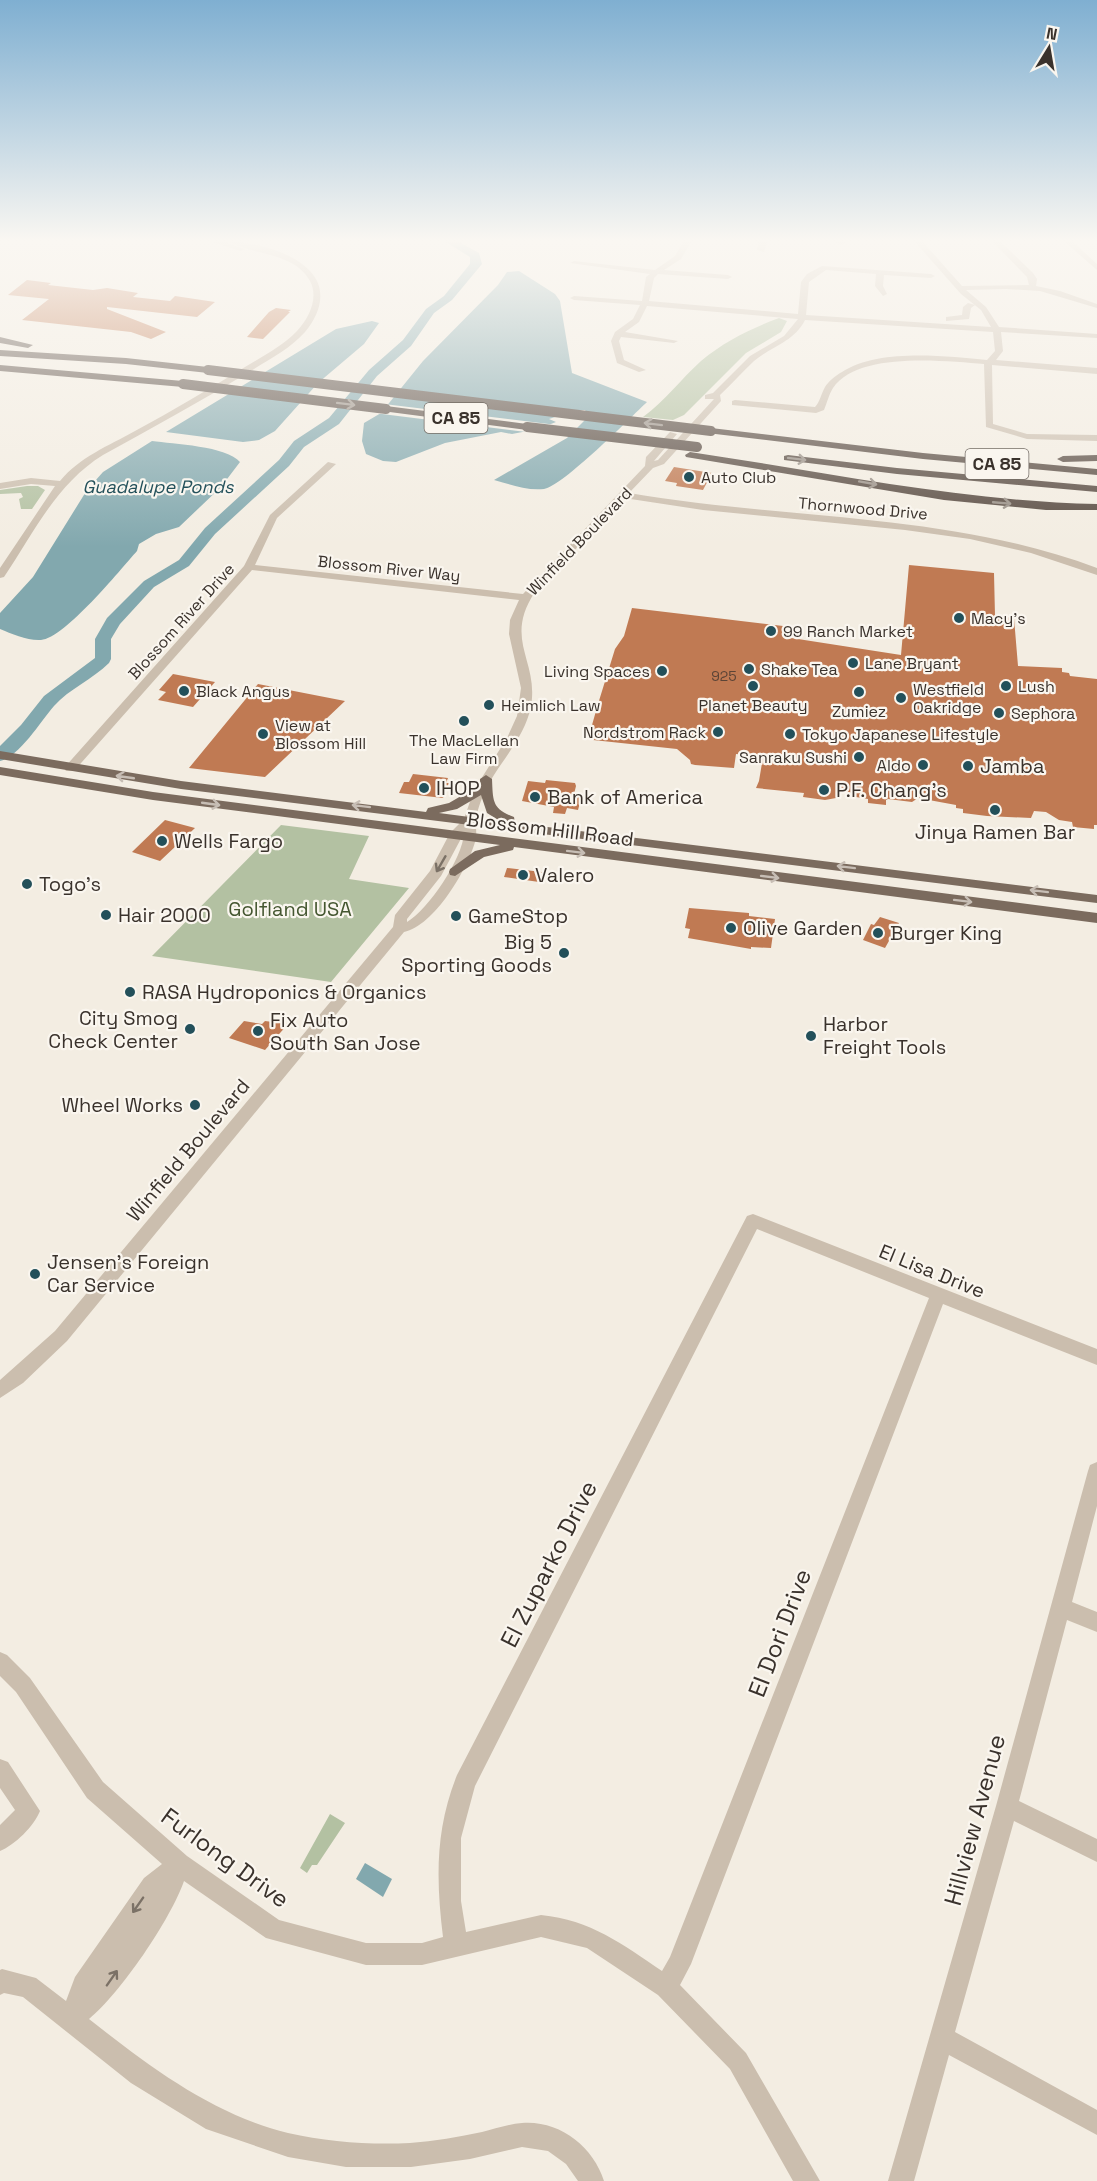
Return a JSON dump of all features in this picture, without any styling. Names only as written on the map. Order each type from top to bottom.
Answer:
[{"type":"highway","points":[[29,344],[144,359],[169,365]]},
{"type":"highway","name":"CA 85","points":[[0,353],[169,365],[923,456],[1097,472]]},
{"type":"highway","name":"CA 85","points":[[0,368],[183,384],[526,427],[694,451],[1097,489]]},
{"type":"highway","points":[[694,451],[944,496],[1023,504],[1097,504]]},
{"type":"highway","points":[[898,452],[1066,459],[1097,458]]},
{"type":"highway","points":[[897,471],[926,479],[1097,504]]},
{"type":"main road","name":"Blossom Hill Road","points":[[0,754],[70,768],[181,785],[1097,899]]},
{"type":"main road","points":[[28,776],[62,772],[70,768]]},
{"type":"main road","name":"Blossom Hill Road","points":[[0,771],[153,796],[1097,918]]},
{"type":"main road","points":[[419,813],[450,808],[483,784],[488,806],[492,812],[539,829]]},
{"type":"main road","points":[[153,796],[170,792],[181,785]]},
{"type":"main road","points":[[455,872],[480,854],[518,844]]},
{"type":"street","points":[[0,575],[61,484],[90,459],[192,401],[284,344]]},
{"type":"street","points":[[616,344],[620,361],[642,370]]},
{"type":"street","name":"Winfield Boulevard","points":[[0,1390],[61,1336],[400,928],[415,924],[455,872],[471,838],[470,820],[483,784],[511,743],[522,721],[526,700],[525,687],[514,639],[514,625],[525,597],[650,466],[661,462],[718,399],[716,395],[753,358],[775,344]]},
{"type":"street","points":[[990,358],[998,354],[997,344]]},
{"type":"street","points":[[735,403],[816,410],[821,408],[825,392],[836,380],[851,370],[906,358],[990,358],[1097,371]]},
{"type":"street","points":[[990,358],[989,425],[998,429],[1031,435],[1097,438]]},
{"type":"street","name":"Blossom River Drive","points":[[70,768],[249,567],[273,517],[331,464]]},
{"type":"street","points":[[0,486],[30,482],[61,484]]},
{"type":"street","name":"Thornwood Drive","points":[[622,495],[692,507],[965,534],[1019,546],[1097,572]]},
{"type":"street","name":"Blossom River Way","points":[[249,567],[525,597]]},
{"type":"street","name":"Winfield Boulevard","points":[[400,928],[400,918],[436,873],[454,836],[470,820]]},
{"type":"street","name":"El Lisa Drive","points":[[753,1221],[1097,1357]]},
{"type":"street","name":"El Zuparko Drive","points":[[456,1946],[450,1901],[450,1838],[465,1783],[753,1221]]},
{"type":"street","name":"El Dori Drive","points":[[666,1987],[679,1964],[938,1296]]},
{"type":"street","name":"Hillview Avenue","points":[[901,2181],[1007,1806],[1097,1471]]},
{"type":"street","points":[[1060,1606],[1097,1622]]},
{"type":"street","name":"Furlong Drive","points":[[0,1662],[23,1685],[95,1790],[179,1864],[274,1930],[366,1954],[422,1954],[541,1926],[592,1938],[666,1987],[738,2061],[807,2181]]},
{"type":"street","points":[[0,1770],[29,1811],[0,1840]]},
{"type":"street","points":[[1007,1806],[1097,1851]]},
{"type":"street","points":[[71,2019],[98,1997],[167,1898],[179,1864]]},
{"type":"street","points":[[0,1983],[2,1981],[28,1986],[140,2074],[215,2120],[288,2145],[346,2155],[411,2155],[470,2147],[522,2134],[552,2139],[575,2155],[588,2171],[591,2181]]},
{"type":"street","points":[[942,2038],[1097,2123]]},
{"type":"green space","points":[[725,344],[761,344],[746,353],[684,415],[673,420],[643,417],[701,361]]},
{"type":"green space","points":[[38,486],[45,490],[32,509],[21,509],[19,499],[23,497],[21,493],[0,494],[0,490]]},
{"type":"green space","name":"Golfland USA","points":[[281,825],[369,836],[349,879],[409,888],[331,982],[152,956]]},
{"type":"green space","points":[[330,1814],[345,1823],[317,1865],[312,1865],[307,1873],[300,1868]]},
{"type":"water","name":"Guadalupe Ponds","points":[[312,344],[364,344],[318,383],[275,431],[259,440],[243,442],[166,432]]},
{"type":"water","points":[[440,344],[567,344],[572,373],[647,402],[566,476],[544,489],[525,488],[494,480],[567,438],[589,416],[585,410],[576,410],[549,419],[556,422],[538,429],[512,434],[501,432],[445,443],[396,462],[383,461],[366,454],[362,441],[364,423],[381,413]]},
{"type":"water","name":"Guadalupe Ponds","points":[[152,441],[212,449],[224,452],[240,462],[221,487],[179,527],[156,534],[139,544],[137,551],[105,587],[64,628],[41,640],[25,638],[0,629],[0,613],[33,577],[87,490],[103,472]]},
{"type":"water","points":[[365,1863],[392,1879],[383,1897],[356,1879]]},
{"type":"pier","points":[[384,404],[557,425],[534,433],[374,413]]},
{"type":"building","name":"Auto Club","points":[[674,467],[712,473],[703,490],[676,486],[677,483],[665,481]]},
{"type":"building","name":"Westfield Oakridge","points":[[909,565],[994,573],[995,616],[1014,618],[1018,666],[1062,668],[1062,672],[1069,673],[1070,676],[1097,679],[1097,825],[1094,825],[1094,829],[1073,827],[1072,822],[1059,820],[1046,812],[1034,811],[1031,818],[987,816],[963,813],[963,809],[956,808],[956,805],[918,798],[912,802],[888,799],[886,805],[868,803],[868,799],[856,797],[854,793],[839,791],[836,798],[825,800],[803,797],[804,793],[756,788],[763,757],[736,754],[734,768],[695,765],[691,764],[690,760],[677,749],[593,740],[595,733],[590,732],[598,704],[615,649],[624,636],[632,608],[783,626],[787,629],[785,637],[901,655]]},
{"type":"building","name":"Black Angus","points":[[173,674],[215,682],[193,707],[158,700],[166,692],[159,690]]},
{"type":"building","name":"View at Blossom Hill","points":[[258,684],[345,701],[265,777],[189,768]]},
{"type":"building","name":"IHOP","points":[[413,774],[448,778],[446,783],[449,783],[443,798],[399,793],[404,782],[409,782]]},
{"type":"building","points":[[546,780],[575,783],[574,794],[582,795],[578,810],[567,808],[565,814],[553,813],[554,807],[522,801],[528,781],[545,783]]},
{"type":"building","name":"Wells Fargo","points":[[165,820],[195,828],[160,861],[132,852]]},
{"type":"building","name":"Valero","points":[[507,868],[542,872],[539,882],[504,877]]},
{"type":"building","name":"Olive Garden","points":[[689,908],[749,913],[749,916],[775,919],[771,948],[751,947],[751,949],[688,938],[690,929],[685,928]]},
{"type":"building","name":"Burger King","points":[[880,917],[899,923],[885,948],[863,940],[871,924],[874,925]]},
{"type":"building","name":"Fix Auto South San Jose","points":[[244,1021],[288,1024],[265,1050],[229,1038]]},
{"type":"waterway","points":[[0,756],[27,729],[50,700],[103,659],[103,639],[113,621],[149,584],[184,563],[210,531],[284,463],[299,444],[334,421],[373,373],[406,344]]},
{"type":"place","name":"Auto Club","points":[[689,477]]},
{"type":"place","name":"Macy's","points":[[959,618]]},
{"type":"place","name":"99 Ranch Market","points":[[771,631]]},
{"type":"place","name":"Lane Bryant","points":[[853,663]]},
{"type":"place","name":"Shake Tea","points":[[749,669]]},
{"type":"place","name":"Living Spaces","points":[[662,671]]},
{"type":"place","name":"Planet Beauty","points":[[753,686]]},
{"type":"place","name":"Lush","points":[[1006,686]]},
{"type":"place","name":"Black Angus","points":[[184,691]]},
{"type":"place","name":"Zumiez","points":[[859,692]]},
{"type":"place","name":"Westfield Oakridge","points":[[901,698]]},
{"type":"place","name":"Heimlich Law","points":[[489,705]]},
{"type":"place","name":"Sephora","points":[[999,713]]},
{"type":"place","name":"The MacLellan Law Firm","points":[[464,721]]},
{"type":"place","name":"Nordstrom Rack","points":[[718,732]]},
{"type":"place","name":"View at Blossom Hill","points":[[263,734]]},
{"type":"place","name":"Tokyo Japanese Lifestyle","points":[[790,734]]},
{"type":"place","name":"Sanraku Sushi","points":[[859,757]]},
{"type":"place","name":"Aldo","points":[[923,765]]},
{"type":"place","name":"Jamba","points":[[968,766]]},
{"type":"place","name":"IHOP","points":[[424,788]]},
{"type":"place","name":"P.F. Chang's","points":[[824,790]]},
{"type":"place","name":"Bank of America","points":[[535,797]]},
{"type":"place","name":"Jinya Ramen Bar","points":[[995,810]]},
{"type":"place","name":"Wells Fargo","points":[[162,841]]},
{"type":"place","name":"Valero","points":[[523,875]]},
{"type":"place","name":"Togo's","points":[[27,884]]},
{"type":"place","name":"Hair 2000","points":[[106,915]]},
{"type":"place","name":"GameStop","points":[[456,916]]},
{"type":"place","name":"Olive Garden","points":[[731,928]]},
{"type":"place","name":"Burger King","points":[[878,933]]},
{"type":"place","name":"Big 5 Sporting Goods","points":[[564,953]]},
{"type":"place","name":"RASA Hydroponics & Organics","points":[[130,992]]},
{"type":"place","name":"City Smog Check Center","points":[[190,1029]]},
{"type":"place","name":"Fix Auto South San Jose","points":[[258,1031]]},
{"type":"place","name":"Harbor Freight Tools","points":[[811,1036]]},
{"type":"place","name":"Wheel Works","points":[[195,1105]]},
{"type":"place","name":"Jensen's Foreign Car Service","points":[[35,1274]]}]
